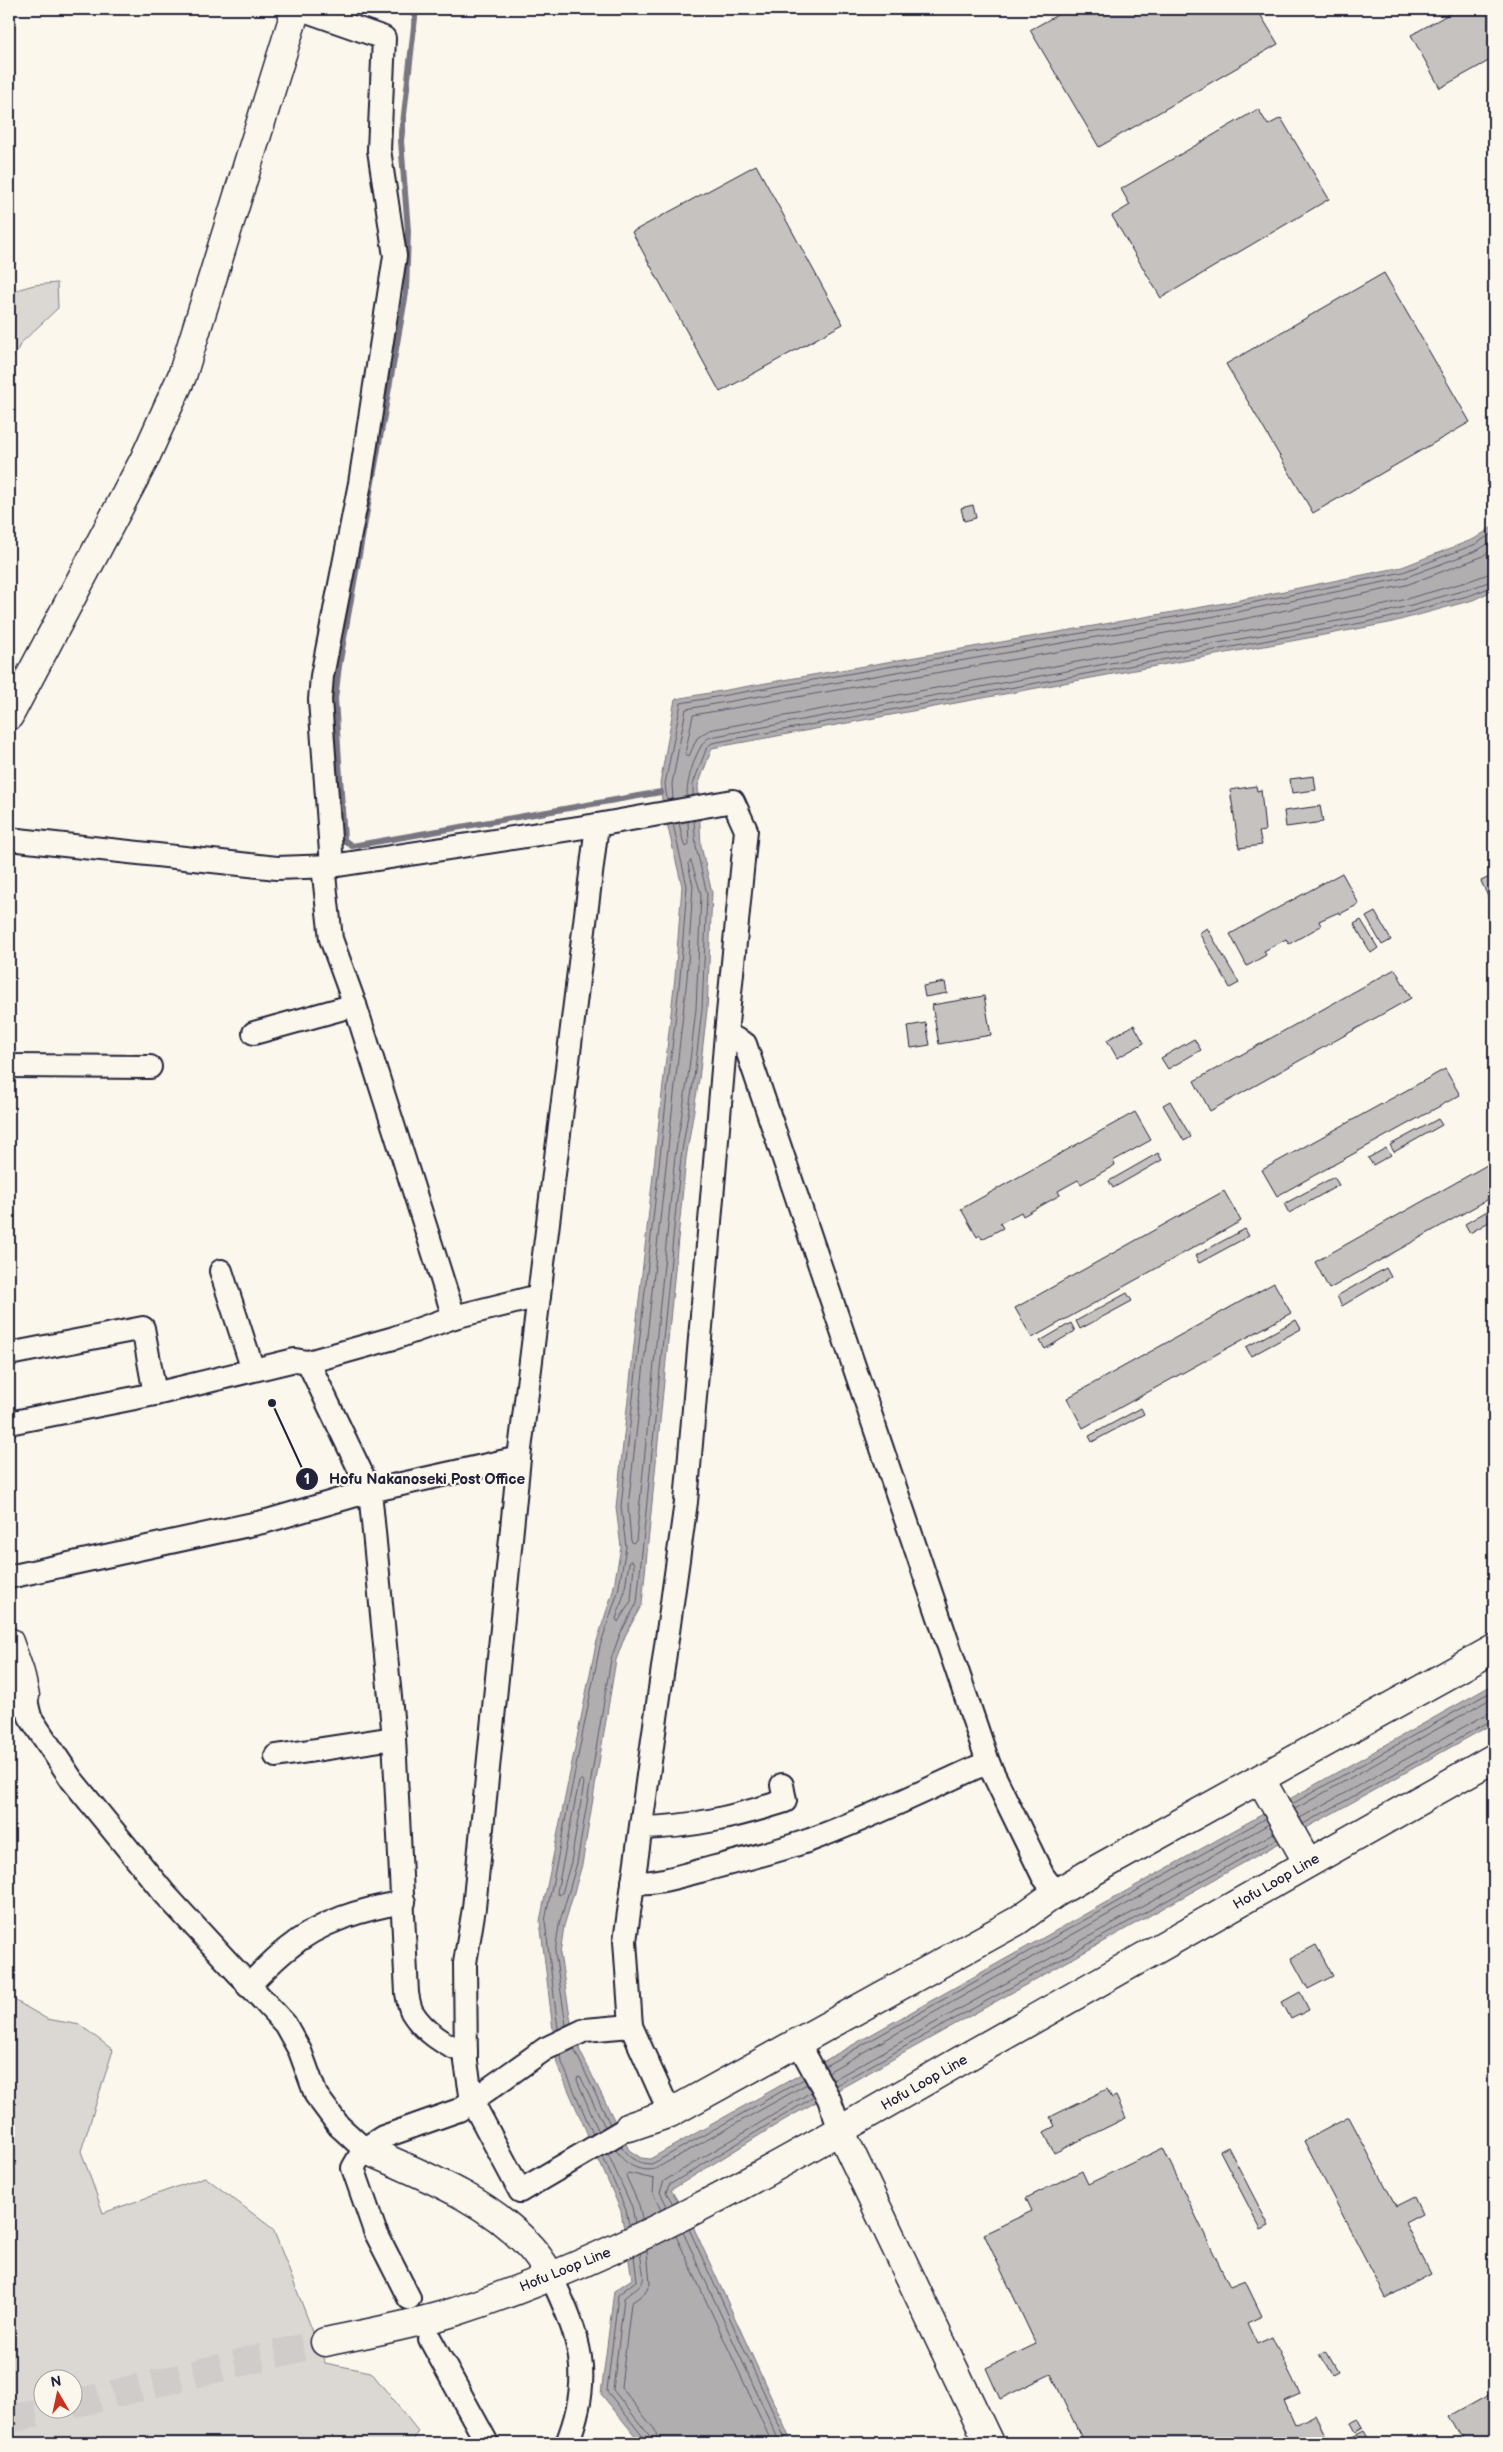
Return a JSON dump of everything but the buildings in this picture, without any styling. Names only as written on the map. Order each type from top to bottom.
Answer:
[{"type":"street","points":[[9,716],[144,460],[182,376],[296,9]]},
{"type":"street","points":[[301,9],[384,38],[379,150],[395,256],[360,483],[322,676],[320,700],[332,866],[324,875],[331,939],[355,1005],[454,1318]]},
{"type":"street","points":[[9,839],[277,868],[332,866],[597,825],[733,801],[746,830],[726,1034],[686,1502],[625,1941],[632,2026],[670,2113]]},
{"type":"street","points":[[597,825],[519,1458],[474,1908],[465,1963],[466,2052],[472,2101],[520,2191],[629,2127],[670,2113],[800,2046],[1017,1921],[1056,1893],[1264,1784],[1494,1649]]},
{"type":"street","points":[[254,1033],[355,1005]]},
{"type":"street","points":[[726,1034],[745,1044],[989,1765],[1043,1876],[1056,1893]]},
{"type":"street","points":[[9,1066],[150,1066]]},
{"type":"street","points":[[221,1271],[253,1370]]},
{"type":"street","points":[[9,1423],[155,1394],[295,1360],[308,1362],[394,1338],[454,1318],[539,1296]]},
{"type":"street","points":[[9,1354],[143,1328],[155,1394]]},
{"type":"street","points":[[308,1362],[370,1491],[394,1738],[404,1902],[407,1992],[412,2011],[422,2024],[453,2048],[466,2052]]},
{"type":"street","points":[[9,1577],[267,1520],[370,1491],[519,1458]]},
{"type":"street","points":[[9,1642],[20,1673],[17,1700],[72,1780],[164,1893],[285,2024],[300,2051],[316,2095],[339,2126],[364,2149],[440,2182],[472,2200],[513,2230],[532,2249],[551,2276],[574,2325],[583,2373],[579,2404],[567,2443]]},
{"type":"street","points":[[276,1756],[394,1738]]},
{"type":"street","name":"Hofu Loop Line","points":[[325,2342],[393,2329],[454,2312],[551,2276],[621,2246],[840,2130],[1494,1758]]},
{"type":"street","points":[[633,1882],[640,1883],[683,1875],[809,1840],[859,1821],[977,1767],[989,1765]]},
{"type":"street","points":[[1264,1784],[1308,1863]]},
{"type":"street","points":[[640,1828],[675,1828],[725,1820],[785,1801],[782,1785]]},
{"type":"street","points":[[248,1986],[288,1948],[310,1933],[353,1913],[404,1902]]},
{"type":"street","points":[[409,2298],[375,2231],[353,2168],[364,2149],[383,2137],[459,2110],[545,2049],[585,2030],[632,2026]]},
{"type":"street","points":[[800,2046],[829,2099],[840,2130],[989,2443]]},
{"type":"street","points":[[430,2340],[487,2443]]},
{"type":"shaded area","points":[[57,283],[58,308],[21,343],[9,366],[9,292],[34,285]]},
{"type":"shaded area","points":[[9,1997],[47,2019],[80,2025],[113,2050],[81,2151],[103,2213],[205,2177],[273,2229],[325,2363],[371,2372],[418,2431],[412,2443],[9,2443]]},
{"type":"water","points":[[1494,526],[1494,590],[1473,600],[1389,623],[712,748],[698,786],[701,846],[712,893],[707,1010],[699,1079],[686,1158],[642,1604],[625,1636],[616,1660],[582,1865],[564,1926],[560,1954],[571,2022],[580,2051],[629,2150],[641,2158],[650,2159],[1494,1684],[1494,1723],[784,2120],[671,2190],[692,2224],[792,2443],[641,2443],[601,2394],[614,2291],[632,2279],[621,2211],[557,2064],[540,1921],[596,1644],[613,1591],[621,1547],[616,1507],[675,977],[682,886],[663,807],[660,784],[675,699],[1225,603],[1402,567],[1474,539]]},
{"type":"waterway","points":[[416,9],[401,141],[408,231],[406,293],[339,666],[335,699],[344,840],[352,846],[661,792]]},
{"type":"tunnel","points":[[82,2402],[325,2342]]},
{"type":"tunnel","points":[[9,2419],[32,2414]]},
{"type":"place","name":"Hofu Nakanoseki Post Office","points":[[272,1403]]}]
